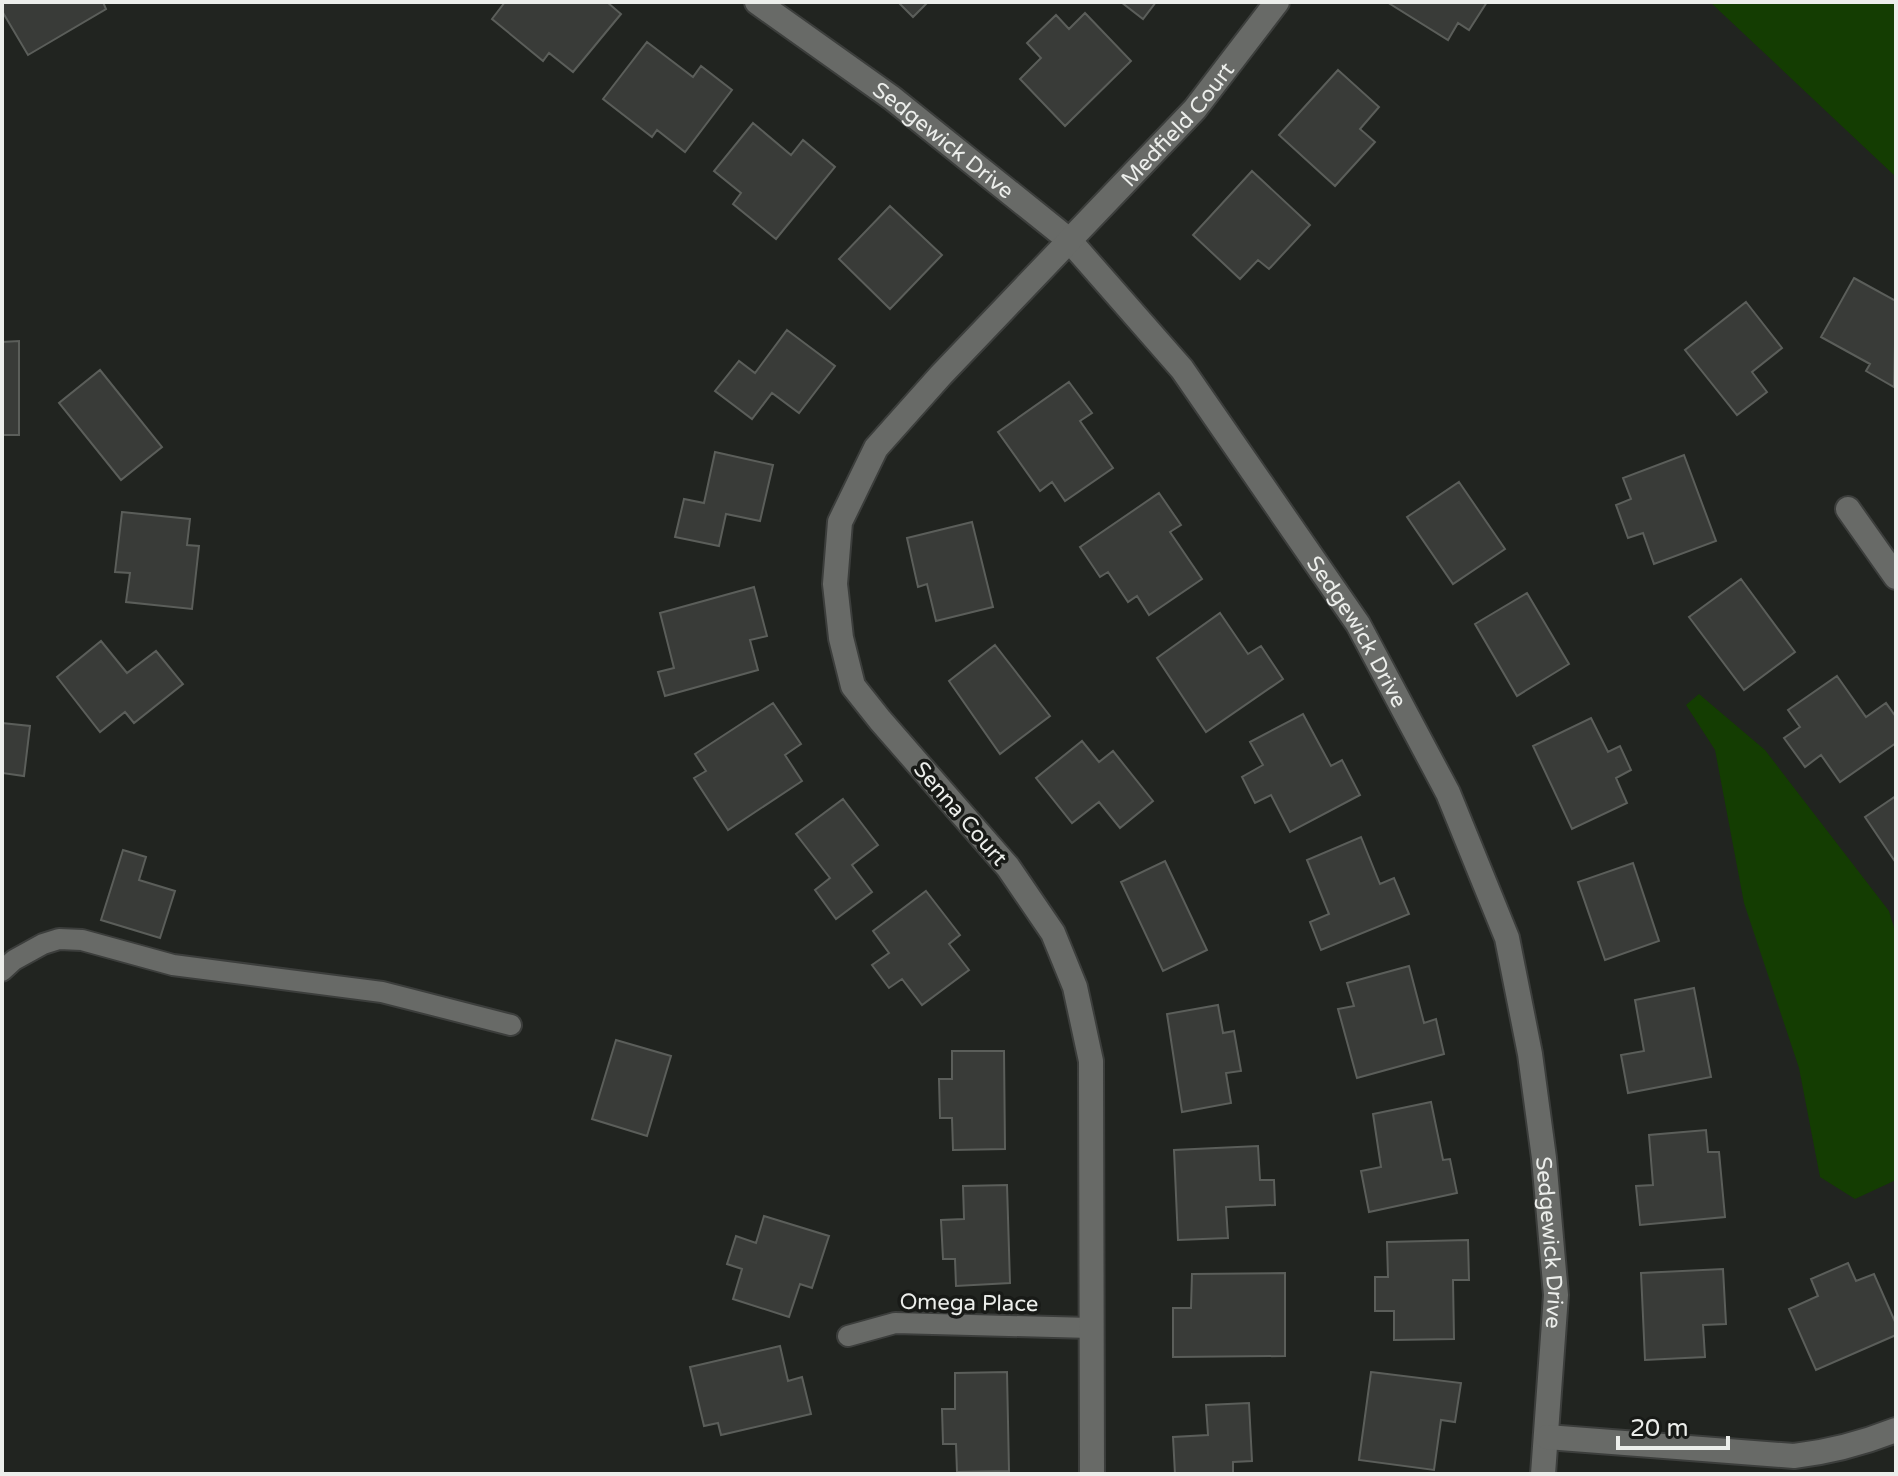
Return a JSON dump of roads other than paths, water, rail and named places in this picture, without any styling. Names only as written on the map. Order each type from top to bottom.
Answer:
[{"type":"street","name":"Sedgewick Drive","points":[[757,2],[892,98],[1069,240],[1182,369],[1358,624],[1448,793],[1510,953],[1530,1054],[1544,1158],[1556,1295],[1543,1474]]},
{"type":"street","name":"Medfield Court","points":[[1069,240],[1195,109],[1277,2]]},
{"type":"street","name":"Senna Court","points":[[1069,240],[876,448],[840,522],[835,584],[841,638],[853,686],[1008,867],[1053,933],[1075,987],[1091,1061],[1092,1474]]},
{"type":"street","points":[[1848,509],[1896,577]]},
{"type":"street","points":[[1547,1437],[1794,1456],[1838,1449],[1896,1430]]},
{"type":"lane","points":[[2,971],[14,960],[43,944],[59,939],[82,940],[173,965],[382,992],[511,1025]]},
{"type":"lane","name":"Omega Place","points":[[848,1336],[895,1323],[1091,1328]]}]
